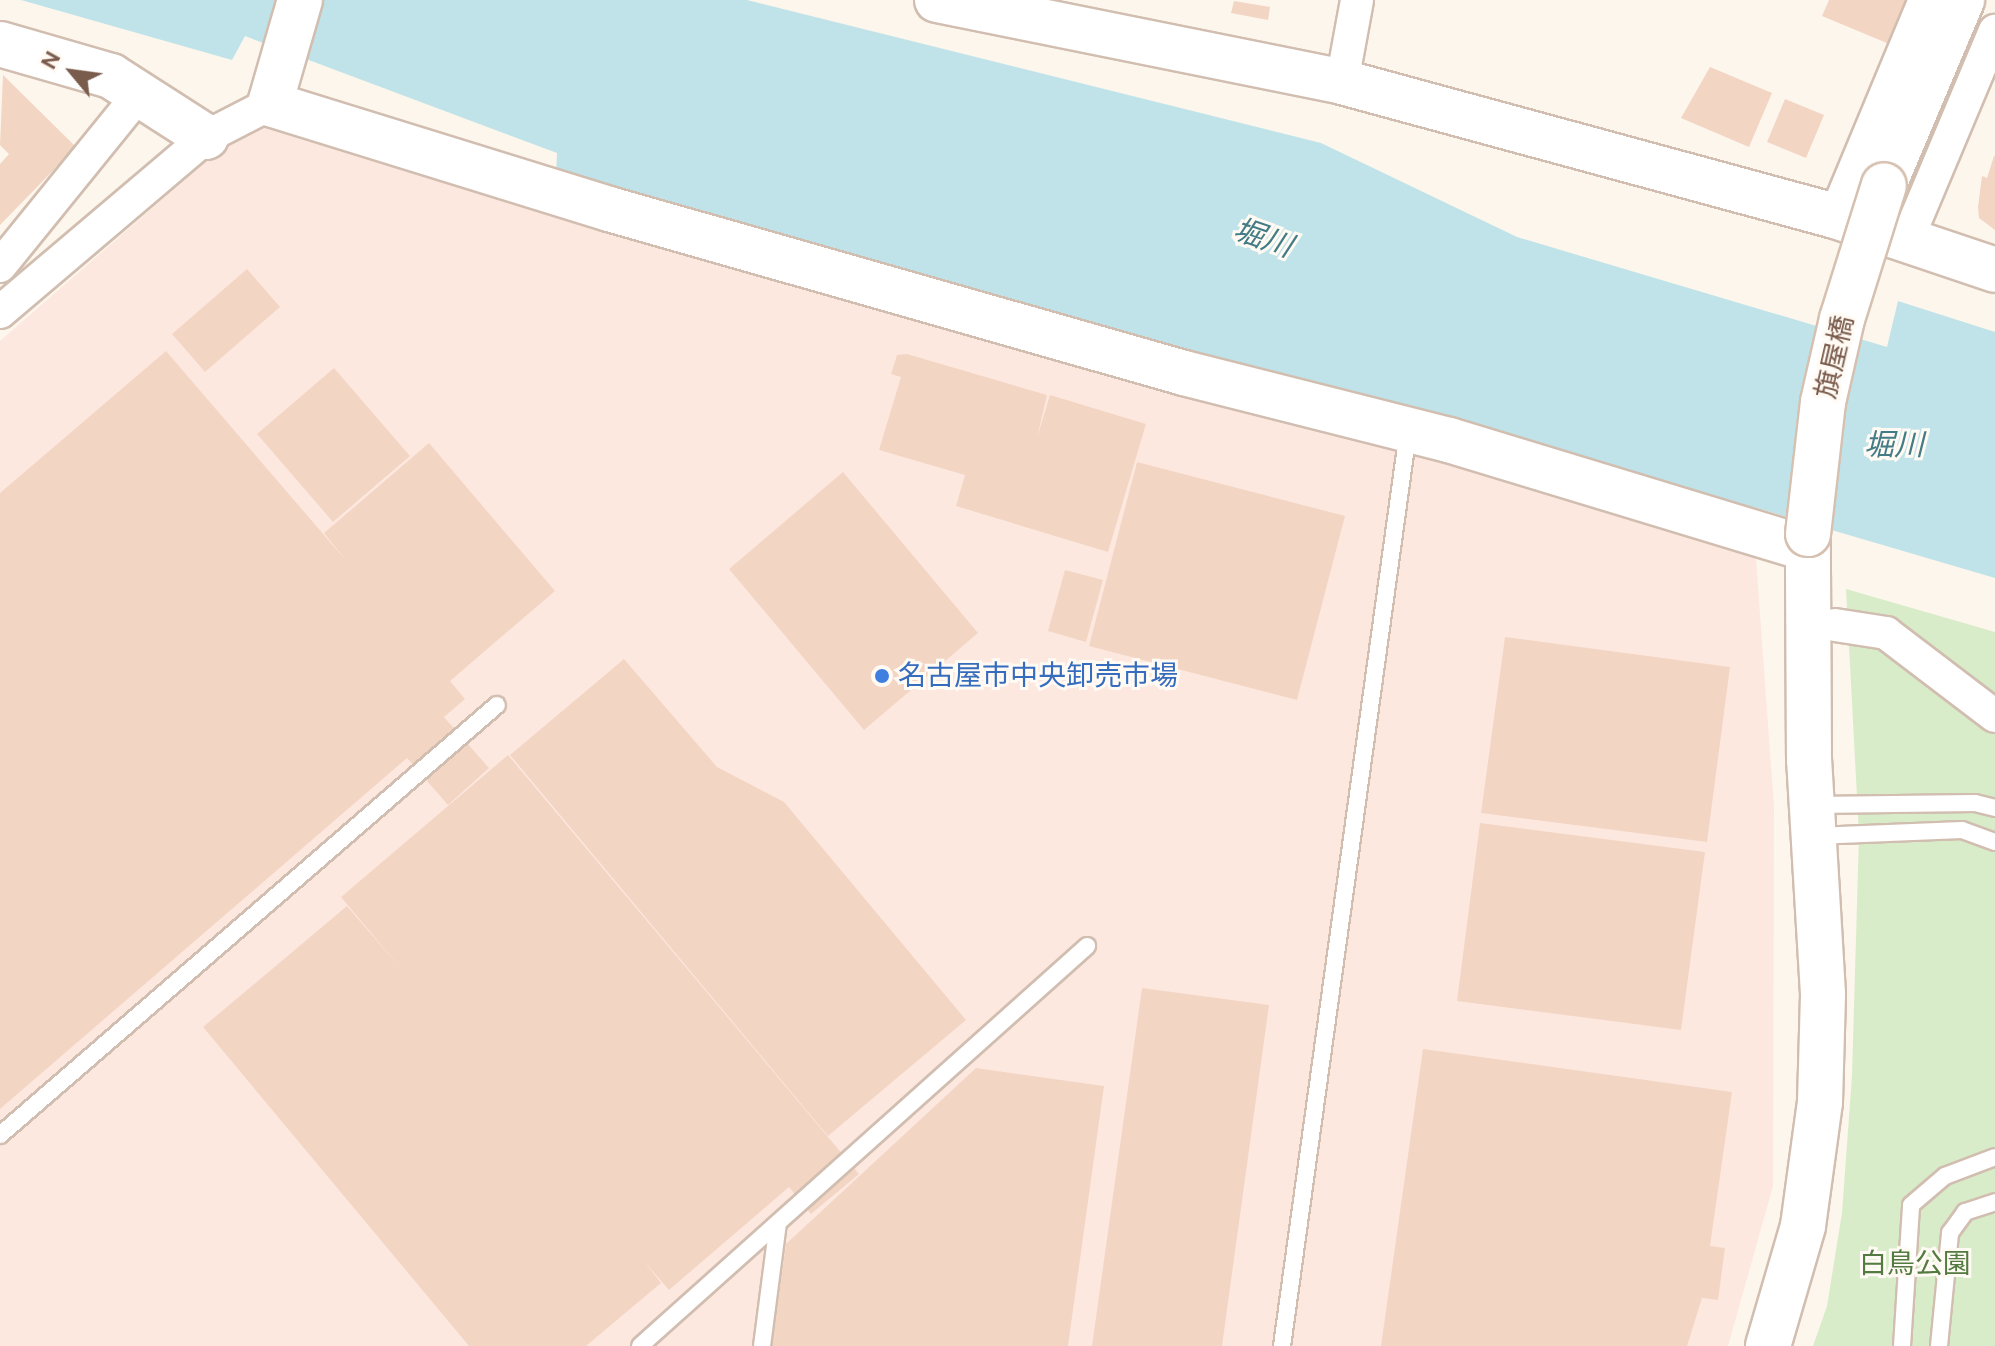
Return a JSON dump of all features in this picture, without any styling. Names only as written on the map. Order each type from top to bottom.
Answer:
[{"type":"street","points":[[0,312],[206,137],[272,98],[300,0]]},
{"type":"street","points":[[937,0],[1342,82],[1835,216],[1995,270]]},
{"type":"street","points":[[1342,82],[1357,0]]},
{"type":"street","points":[[1835,216],[1925,0]]},
{"type":"street","name":"旗屋橋","points":[[1768,1346],[1803,1226],[1820,1102],[1823,994],[1814,820],[1806,541],[1823,402],[1842,319],[1884,185],[1962,0]]},
{"type":"street","points":[[1907,240],[1995,31]]},
{"type":"street","points":[[0,44],[111,76],[206,137]]},
{"type":"street","points":[[0,266],[140,93]]},
{"type":"street","points":[[272,98],[639,217],[1184,373],[1408,430],[1806,541]]},
{"type":"street","points":[[1835,625],[1886,633],[1995,716]]},
{"type":"lane","points":[[1282,1346],[1408,430]]},
{"type":"lane","points":[[0,1135],[497,705]]},
{"type":"lane","points":[[1814,820],[1975,803],[1995,808]]},
{"type":"lane","points":[[1814,820],[1962,830],[1995,842]]},
{"type":"lane","points":[[640,1346],[1087,946]]},
{"type":"lane","points":[[1902,1346],[1911,1205],[1945,1176],[1995,1157]]},
{"type":"lane","points":[[1939,1346],[1950,1233],[1965,1212],[1995,1202]]},
{"type":"lane","points":[[762,1346],[778,1223]]},
{"type":"shaded area","name":"名古屋市中央卸売市場","points":[[251,122],[1755,545],[1774,807],[1773,1186],[1728,1346],[0,1346],[0,341]]},
{"type":"green space","name":"白鳥公園","points":[[1846,589],[1995,632],[1995,1346],[1813,1346],[1827,1306],[1842,1213],[1852,1076],[1859,835]]},
{"type":"water","name":"堀川","points":[[21,0],[747,0],[1321,143],[1517,237],[1887,347],[1898,301],[1995,332],[1995,578],[1757,508],[1242,372],[556,175],[557,153],[245,36],[232,60]]},
{"type":"building","points":[[1829,0],[1914,0],[1894,46],[1822,16]]},
{"type":"building","points":[[1234,1],[1270,7],[1268,20],[1231,13]]},
{"type":"building","points":[[1710,67],[1772,93],[1749,147],[1681,118]]},
{"type":"building","points":[[3,75],[76,147],[0,225],[0,164],[9,154],[0,145]]},
{"type":"building","points":[[1785,99],[1824,115],[1806,158],[1767,142]]},
{"type":"building","points":[[1994,156],[1995,230],[1979,218],[1978,207],[1982,176],[1987,178]]},
{"type":"building","points":[[247,269],[280,307],[205,372],[172,334]]},
{"type":"building","points":[[166,351],[348,563],[324,533],[429,443],[555,591],[450,681],[465,699],[444,717],[489,768],[448,805],[407,758],[0,1109],[0,493]]},
{"type":"building","points":[[907,354],[1047,395],[1037,438],[1050,395],[1146,424],[1108,552],[956,506],[965,475],[879,450],[901,377],[891,374],[897,355]]},
{"type":"building","points":[[334,368],[410,456],[333,522],[257,434]]},
{"type":"building","points":[[1137,462],[1345,516],[1297,700],[1089,646]]},
{"type":"building","points":[[843,472],[978,633],[864,730],[729,569]]},
{"type":"building","points":[[1065,570],[1103,580],[1086,642],[1048,631]]},
{"type":"building","points":[[1505,637],[1730,667],[1707,842],[1481,813]]},
{"type":"building","points":[[624,659],[717,767],[784,802],[966,1020],[828,1136],[510,755]]},
{"type":"building","points":[[508,755],[859,1174],[811,1214],[789,1187],[669,1290],[644,1261],[661,1283],[586,1346],[469,1346],[203,1027],[347,906],[403,971],[341,897]]},
{"type":"building","points":[[1480,823],[1705,852],[1681,1030],[1457,1001]]},
{"type":"building","points":[[1142,988],[1269,1005],[1222,1346],[1092,1346]]},
{"type":"building","points":[[1423,1049],[1732,1092],[1710,1246],[1725,1248],[1718,1300],[1702,1298],[1687,1346],[1381,1346]]},
{"type":"building","points":[[976,1068],[1104,1086],[1068,1346],[772,1346],[786,1244]]},
{"type":"place","name":"名古屋市中央卸売市場","points":[[882,676]]}]
